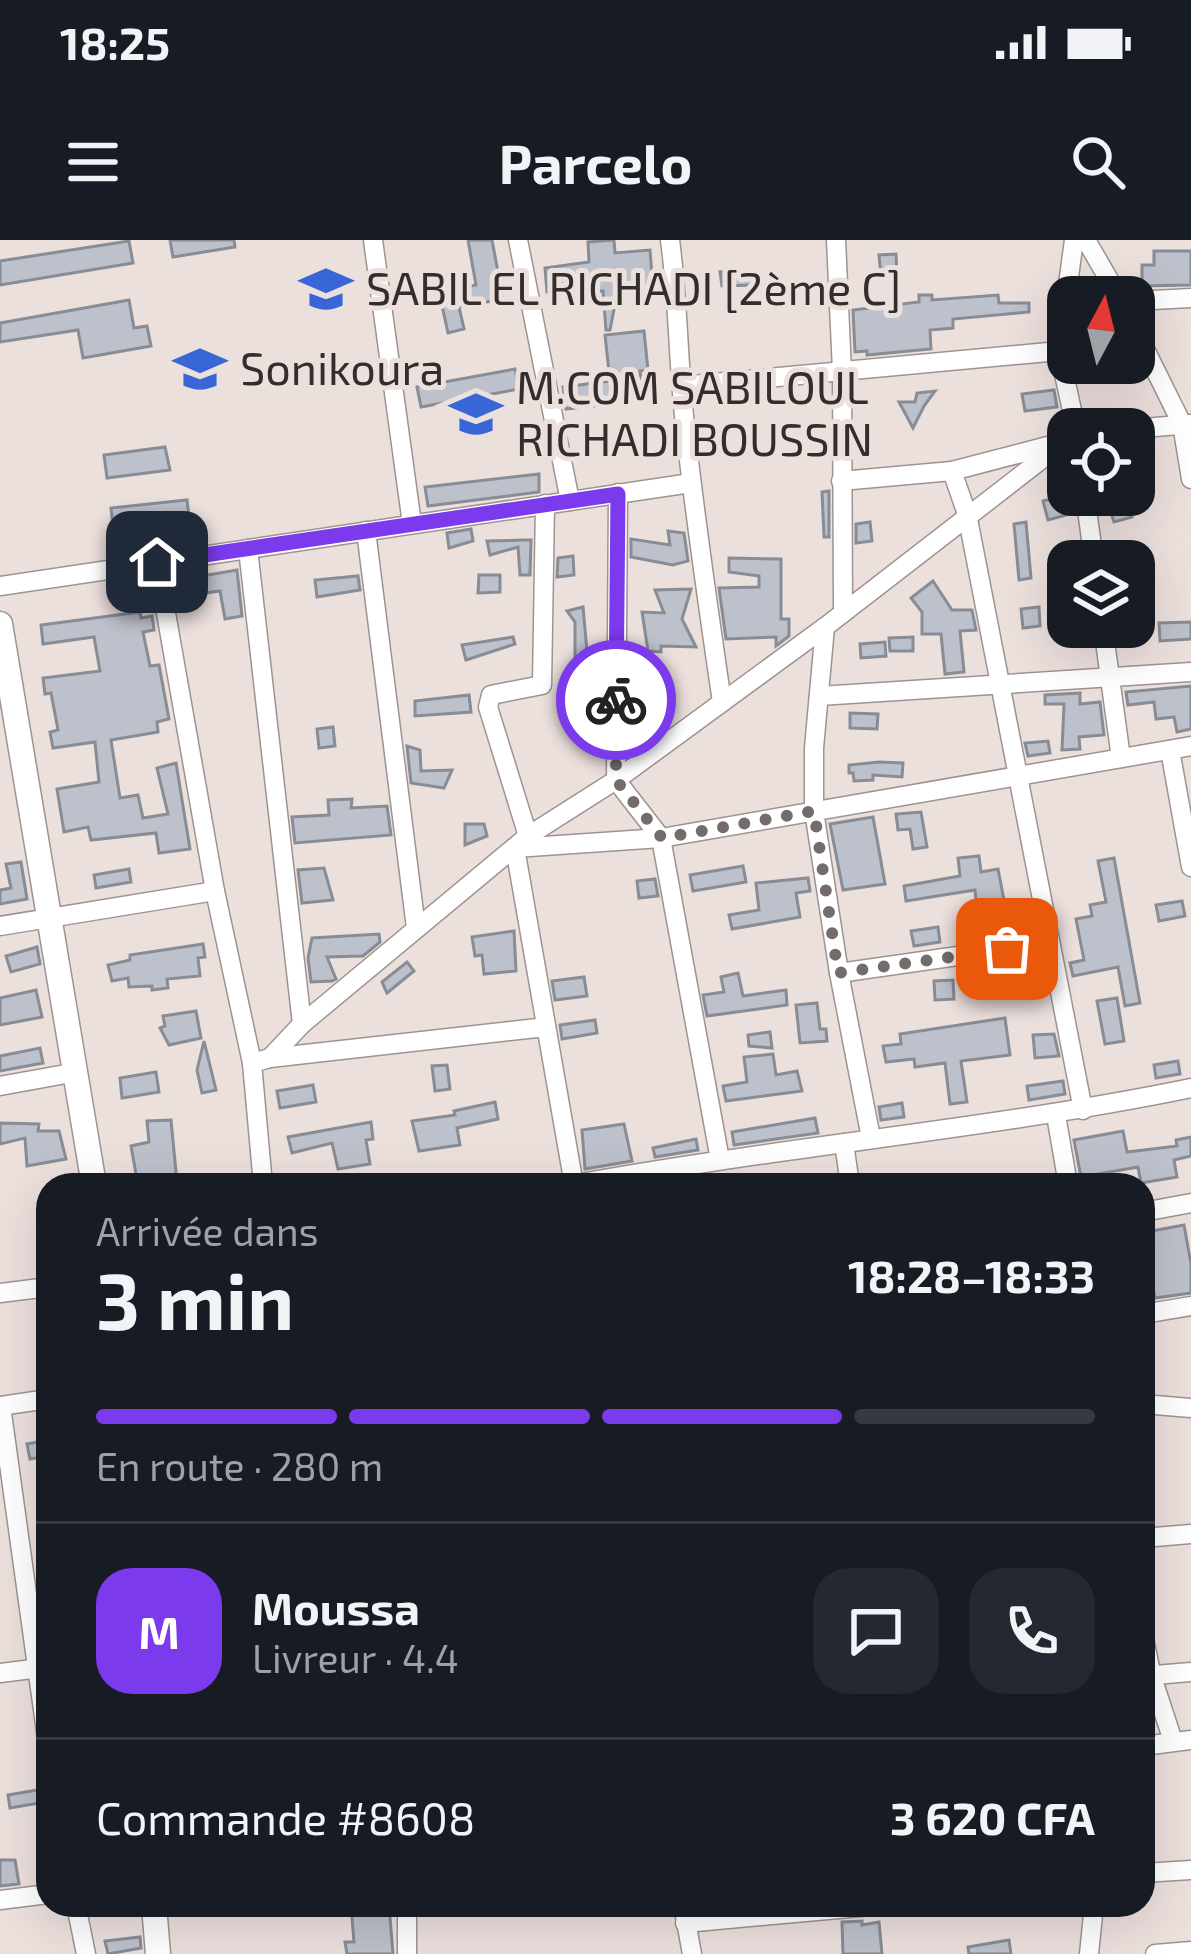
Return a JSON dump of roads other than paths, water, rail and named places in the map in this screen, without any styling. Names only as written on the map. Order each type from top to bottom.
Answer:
[{"type":"street","points":[[373,240],[412,524]]},
{"type":"street","points":[[518,240],[570,501]]},
{"type":"street","points":[[670,240],[691,482],[722,702]]},
{"type":"street","points":[[836,240],[843,613]]},
{"type":"street","points":[[1069,276],[1074,240]]},
{"type":"street","points":[[1086,240],[1107,276]]},
{"type":"street","points":[[1155,300],[1191,298]]},
{"type":"street","points":[[681,386],[1047,351]]},
{"type":"street","points":[[1155,366],[1186,424],[1191,479]]},
{"type":"street","points":[[1155,427],[1186,424]]},
{"type":"street","points":[[841,481],[952,471],[1047,445]]},
{"type":"street","points":[[261,1060],[522,842],[616,780],[825,627],[1047,453]]},
{"type":"street","points":[[952,471],[967,514],[1083,1110]]},
{"type":"street","points":[[0,586],[691,482]]},
{"type":"street","points":[[618,494],[616,780],[662,838],[720,1160]]},
{"type":"street","points":[[544,504],[542,685],[491,695],[488,706],[522,842],[571,1173]]},
{"type":"street","points":[[366,531],[416,928]]},
{"type":"street","points":[[248,549],[302,1024]]},
{"type":"street","points":[[157,562],[215,891],[261,1060],[263,1173]]},
{"type":"street","points":[[0,624],[10,743],[52,917],[92,1173]]},
{"type":"street","points":[[825,627],[814,811],[838,973],[872,1138]]},
{"type":"street","points":[[1106,648],[1121,758]]},
{"type":"street","points":[[819,696],[1191,672]]},
{"type":"street","points":[[522,842],[662,838],[1191,746]]},
{"type":"street","points":[[1170,750],[1191,867]]},
{"type":"street","points":[[0,926],[215,891]]},
{"type":"street","points":[[838,973],[1049,943]]},
{"type":"street","points":[[261,1060],[546,1027]]},
{"type":"street","points":[[0,1086],[77,1072]]},
{"type":"street","points":[[644,1173],[1056,1115],[1191,1088]]},
{"type":"street","points":[[1056,1115],[1067,1173]]},
{"type":"street","points":[[844,1143],[848,1173]]},
{"type":"street","points":[[1155,1210],[1191,1203]]},
{"type":"street","points":[[0,1293],[36,1288]]},
{"type":"street","points":[[1155,1312],[1191,1306]]},
{"type":"street","points":[[36,1401],[1,1406],[36,1629]]},
{"type":"street","points":[[1155,1405],[1191,1408]]},
{"type":"street","points":[[1155,1537],[1191,1534]]},
{"type":"street","points":[[0,1673],[36,1668]]},
{"type":"street","points":[[1155,1676],[1191,1672]]},
{"type":"street","points":[[1155,1691],[1182,1740]]},
{"type":"street","points":[[1155,1872],[1191,1870]]},
{"type":"street","points":[[0,1900],[36,1896]]},
{"type":"street","points":[[78,1917],[86,1954]]},
{"type":"street","points":[[155,1917],[158,1954]]},
{"type":"street","points":[[407,1917],[407,1954]]},
{"type":"street","points":[[685,1917],[692,1954]]},
{"type":"street","points":[[1089,1954],[1093,1917]]},
{"type":"street","points":[[1155,1954],[1191,1951]]},
{"type":"place","name":"SABIL EL RICHADI [2ème C]","points":[[326,289]]},
{"type":"place","name":"Sonikoura","points":[[200,369]]},
{"type":"place","name":"M.COM SABILOUL RICHADI BOUSSIN","points":[[476,414]]}]
